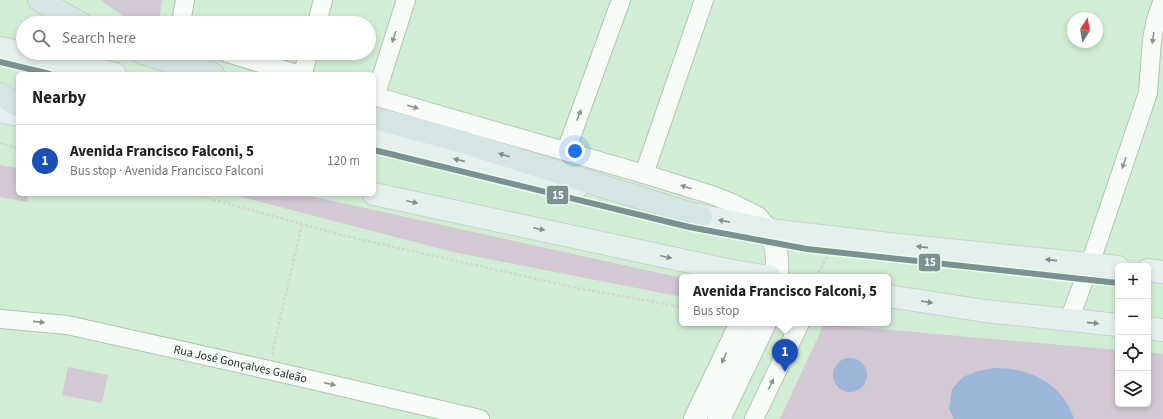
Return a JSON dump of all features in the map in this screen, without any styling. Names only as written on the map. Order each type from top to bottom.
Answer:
[{"type":"highway","points":[[39,0],[68,16]]},
{"type":"highway","points":[[58,0],[72,16]]},
{"type":"highway","points":[[166,60],[206,72]]},
{"type":"highway","points":[[376,119],[459,141],[701,217]]},
{"type":"main road","points":[[0,48],[16,51]]},
{"type":"main road","points":[[54,60],[106,72]]},
{"type":"main road","points":[[376,139],[701,217],[770,230],[889,244],[1115,267]]},
{"type":"main road","points":[[376,194],[734,274]]},
{"type":"main road","points":[[770,230],[776,248],[777,274]]},
{"type":"main road","points":[[1151,270],[1163,272]]},
{"type":"main road","points":[[891,296],[985,311],[1115,325]]},
{"type":"main road","points":[[695,419],[740,326]]},
{"type":"main road","points":[[719,419],[764,326]]},
{"type":"main road","points":[[1151,328],[1163,330]]},
{"type":"street","points":[[182,16],[185,0]]},
{"type":"street","points":[[319,16],[323,0]]},
{"type":"street","points":[[376,93],[406,0]]},
{"type":"street","points":[[566,151],[621,0]]},
{"type":"street","points":[[644,174],[704,0]]},
{"type":"street","points":[[1069,320],[1090,264],[1148,93],[1152,40],[1156,19],[1163,0]]},
{"type":"street","points":[[250,60],[290,72]]},
{"type":"street","points":[[303,72],[306,60]]},
{"type":"street","points":[[376,96],[712,195],[758,216],[770,230]]},
{"type":"street","name":"Rua José Gonçalves Galeão","points":[[0,319],[67,325],[480,419]]},
{"type":"street","points":[[754,419],[799,326]]},
{"type":"path","points":[[0,143],[16,147]]},
{"type":"path","points":[[201,196],[348,236],[577,288],[679,306]]},
{"type":"path","points":[[268,370],[302,224]]},
{"type":"shaded area","points":[[101,0],[162,0],[160,16],[123,16]]},
{"type":"shaded area","points":[[0,165],[16,168],[16,196],[28,196],[27,202],[0,197]]},
{"type":"shaded area","points":[[238,196],[310,196],[679,277],[679,296],[453,252]]},
{"type":"shaded area","points":[[823,326],[847,326],[1115,350],[1115,407],[1151,407],[1151,352],[1163,354],[1163,419],[780,419]]},
{"type":"shaded area","points":[[68,367],[108,375],[102,403],[62,395]]},
{"type":"water","points":[[853,358],[862,363],[866,368],[866,382],[862,387],[857,391],[847,392],[843,391],[834,382],[833,372],[834,368],[843,359]]},
{"type":"water","points":[[994,368],[1020,371],[1043,380],[1062,396],[1069,406],[1074,419],[954,419],[949,409],[952,389],[963,377],[978,371]]},
{"type":"transit line","name":"15","points":[[0,62],[42,72]]},
{"type":"transit line","name":"15","points":[[376,150],[689,227],[807,249],[1115,283]]},
{"type":"place","name":"Avenida Francisco Falconi, 5","points":[[785,372]]}]
